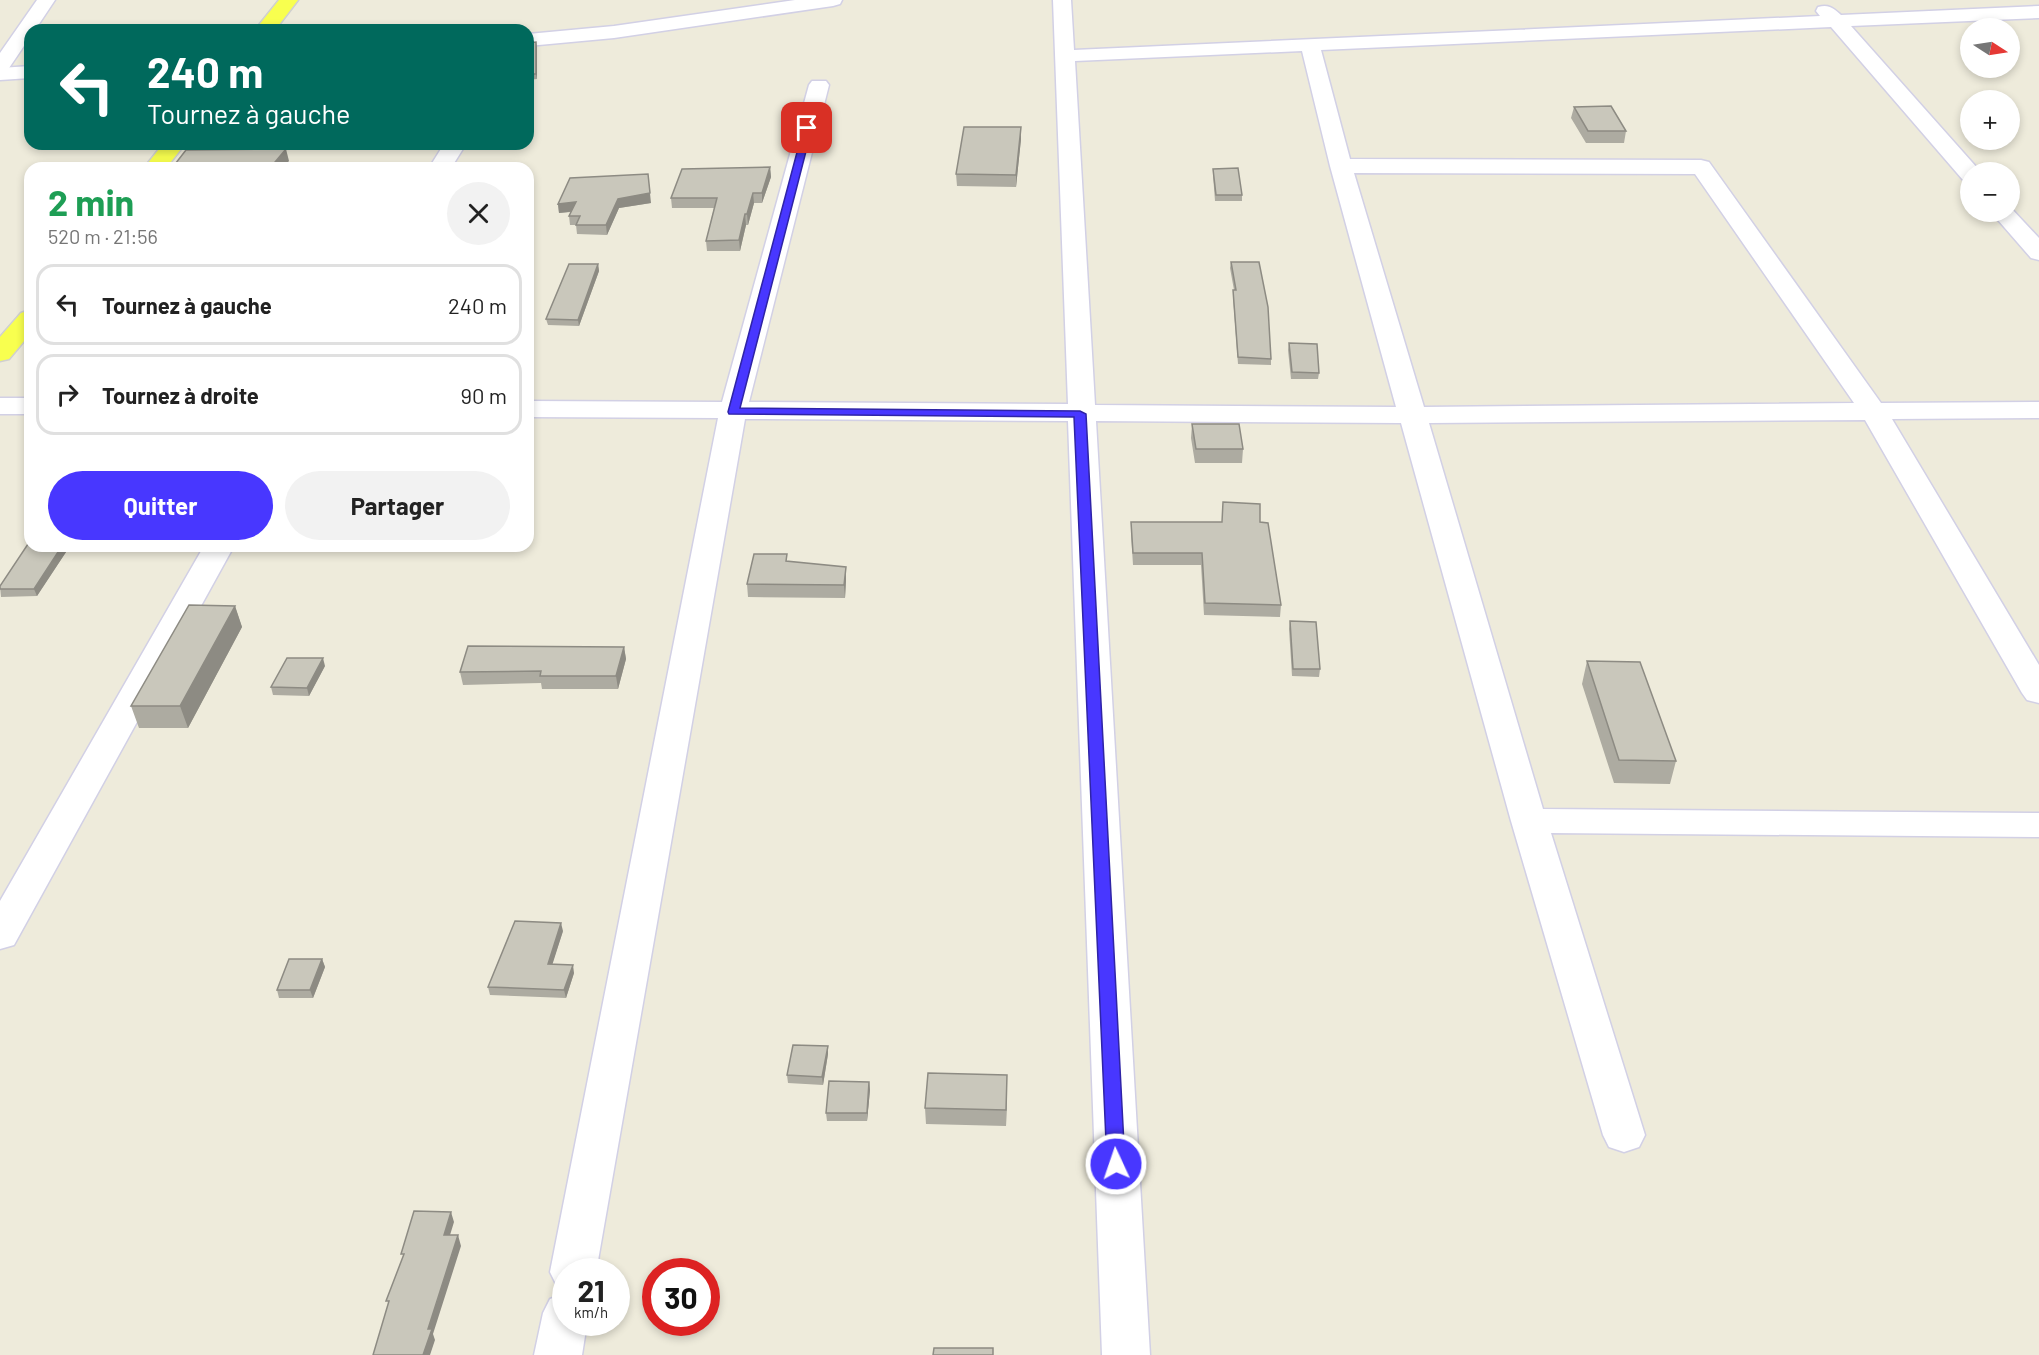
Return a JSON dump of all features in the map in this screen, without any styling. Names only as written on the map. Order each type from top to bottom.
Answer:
[{"type":"main road","points":[[271,24],[290,0]]},
{"type":"main road","points":[[160,162],[169,150]]},
{"type":"main road","points":[[0,353],[24,325]]},
{"type":"street","points":[[30,24],[46,0]]},
{"type":"street","points":[[534,39],[614,32],[833,0]]},
{"type":"street","points":[[1062,0],[1126,1355]]},
{"type":"street","points":[[1812,0],[1836,21],[1960,162]]},
{"type":"street","points":[[1065,56],[2039,12]]},
{"type":"street","points":[[0,67],[24,32]]},
{"type":"street","points":[[1310,45],[1341,166],[1529,821],[1624,1135]]},
{"type":"street","points":[[0,74],[24,72]]},
{"type":"street","points":[[576,1258],[733,412],[819,85]]},
{"type":"street","points":[[1341,166],[1701,167],[1874,412],[2039,693]]},
{"type":"street","points":[[2012,222],[2039,253]]},
{"type":"street","points":[[0,406],[24,406]]},
{"type":"street","points":[[534,409],[1413,415],[2039,410]]},
{"type":"street","points":[[0,935],[216,552]]},
{"type":"street","points":[[1529,821],[2039,825]]},
{"type":"street","points":[[558,1355],[562,1336]]},
{"type":"building","points":[[534,42],[536,42],[536,74],[534,74]]},
{"type":"building","points":[[1611,106],[1626,131],[1588,131],[1574,107]]},
{"type":"building","points":[[964,127],[1021,127],[1016,175],[956,174]]},
{"type":"building","points":[[186,150],[285,150],[275,162],[177,162]]},
{"type":"building","points":[[770,167],[762,193],[753,193],[739,240],[706,241],[717,198],[671,198],[682,169]]},
{"type":"building","points":[[1238,168],[1242,195],[1216,195],[1213,169]]},
{"type":"building","points":[[648,174],[650,193],[618,199],[606,225],[576,225],[580,216],[569,216],[576,202],[558,204],[570,178]]},
{"type":"building","points":[[1231,262],[1259,262],[1268,307],[1271,359],[1238,357],[1233,290],[1236,290]]},
{"type":"building","points":[[569,264],[598,264],[578,320],[546,319]]},
{"type":"building","points":[[1289,343],[1317,344],[1319,373],[1292,372]]},
{"type":"building","points":[[1192,424],[1239,424],[1243,449],[1196,449]]},
{"type":"building","points":[[1223,502],[1260,504],[1260,522],[1268,523],[1281,605],[1205,603],[1202,553],[1133,553],[1131,522],[1222,522]]},
{"type":"building","points":[[24,550],[24,552],[58,552],[34,589],[0,589]]},
{"type":"building","points":[[754,554],[787,554],[786,561],[846,567],[844,585],[747,584]]},
{"type":"building","points":[[189,605],[235,606],[180,706],[131,706]]},
{"type":"building","points":[[1290,621],[1316,622],[1320,669],[1293,669]]},
{"type":"building","points":[[468,646],[624,647],[616,676],[540,676],[541,671],[460,672]]},
{"type":"building","points":[[287,658],[323,658],[307,688],[271,687]]},
{"type":"building","points":[[1587,661],[1640,662],[1676,761],[1619,760]]},
{"type":"building","points":[[515,921],[561,923],[548,964],[573,965],[564,990],[488,987]]},
{"type":"building","points":[[289,959],[322,959],[310,990],[277,990]]},
{"type":"building","points":[[793,1045],[828,1046],[822,1077],[787,1075]]},
{"type":"building","points":[[928,1073],[1007,1075],[1006,1110],[925,1108]]},
{"type":"building","points":[[829,1081],[869,1082],[867,1113],[826,1113]]},
{"type":"building","points":[[414,1211],[451,1212],[444,1235],[458,1235],[428,1329],[432,1329],[423,1355],[373,1355],[389,1301],[386,1301],[404,1254],[401,1254]]},
{"type":"building","points":[[934,1348],[993,1348],[993,1355],[933,1355]]},
{"type":"route","points":[[807,128],[733,412],[1080,414],[1116,1164]]}]
